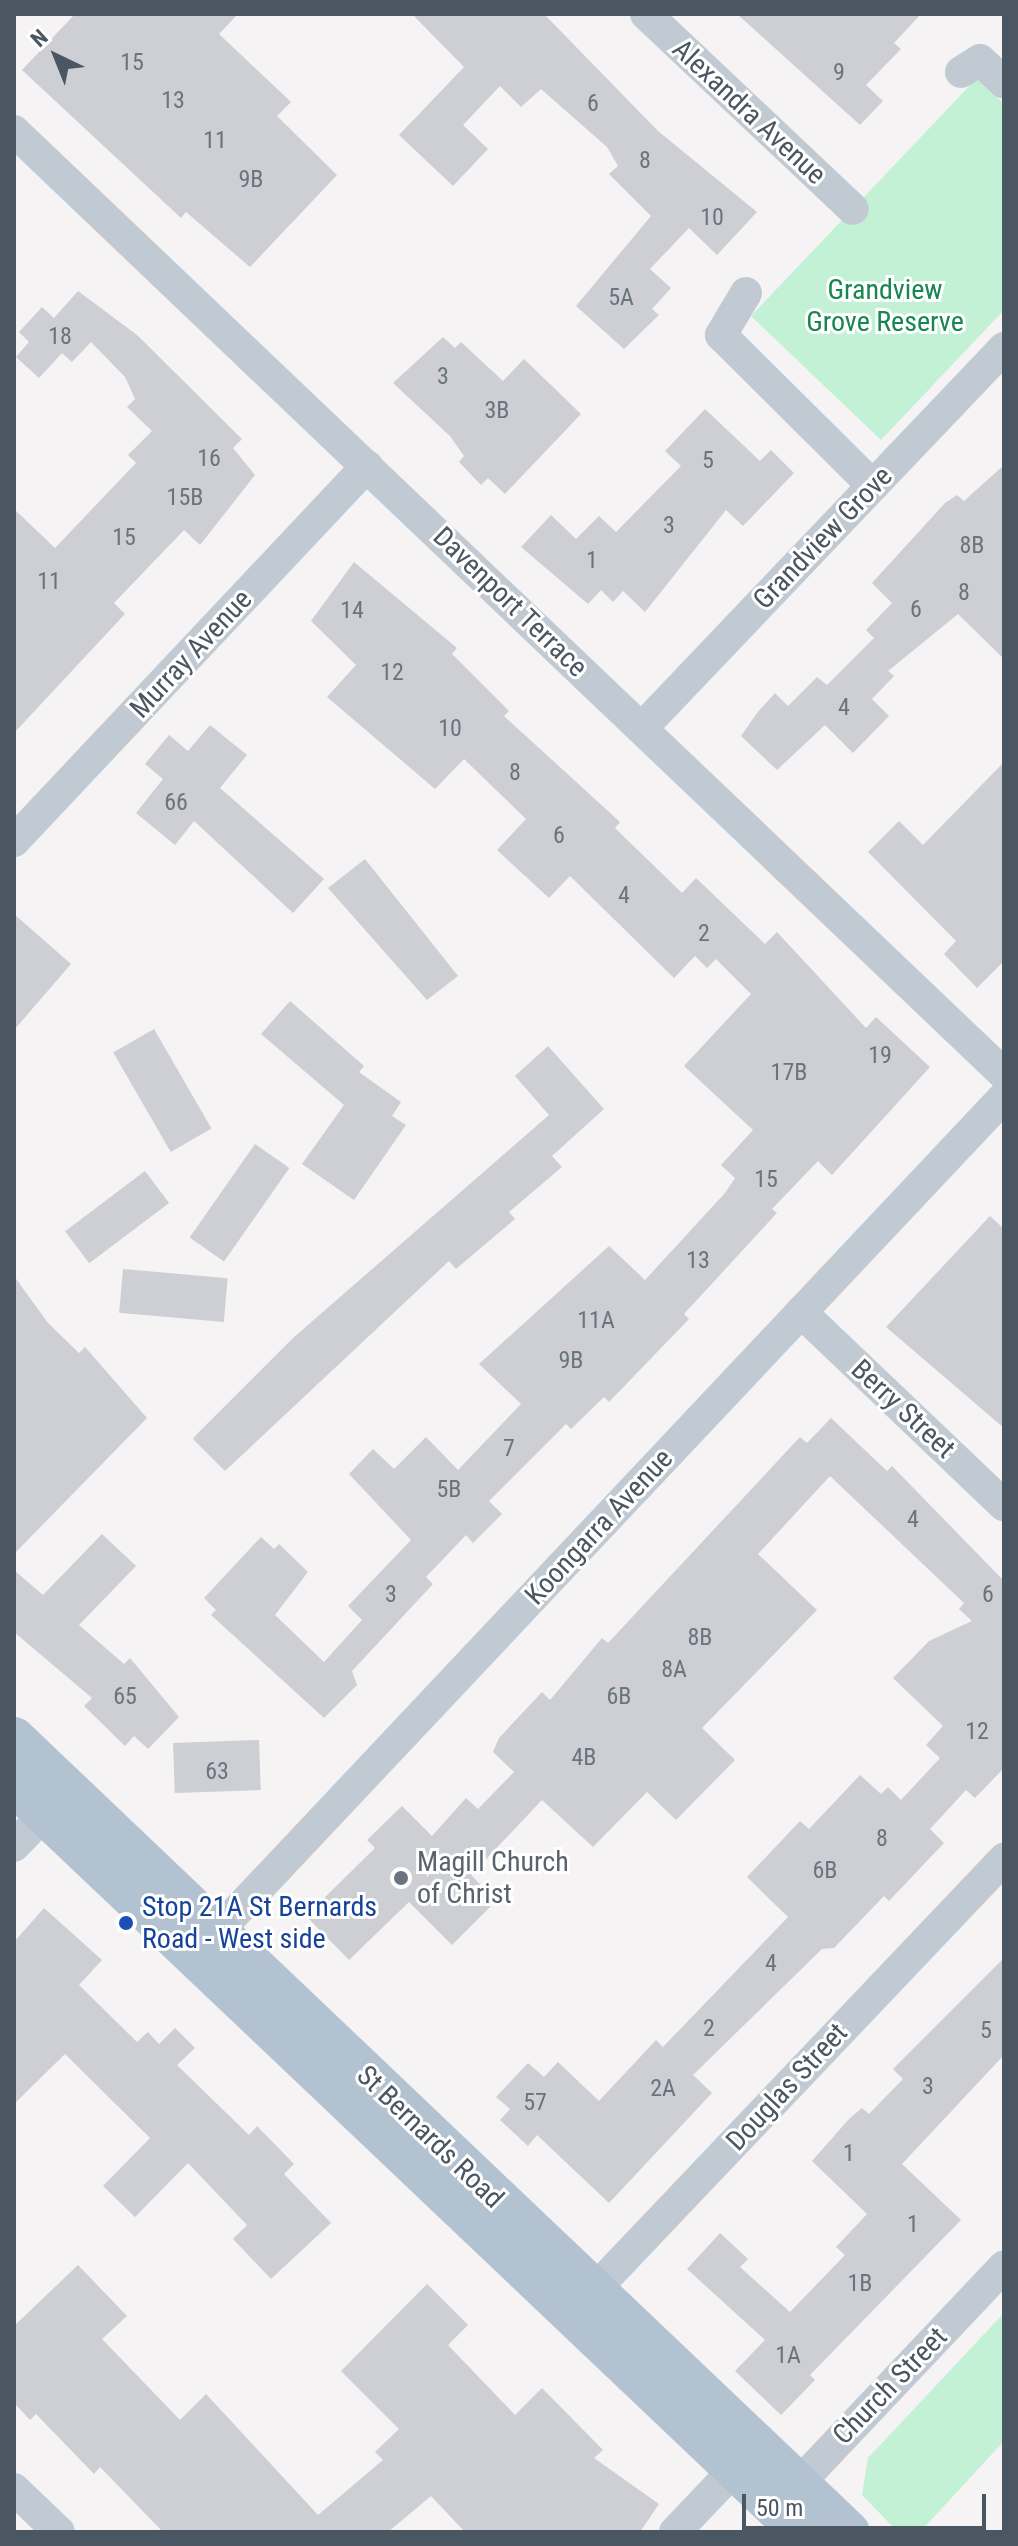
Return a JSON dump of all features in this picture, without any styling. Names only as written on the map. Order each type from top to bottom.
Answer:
[{"type":"main road","name":"St Bernards Road","points":[[14,1738],[56,1802],[792,2507],[849,2532]]},
{"type":"main road","name":"St Bernards Road","points":[[14,1785],[56,1802]]},
{"type":"street","name":"Alexandra Avenue","points":[[646,14],[853,209]]},
{"type":"street","points":[[961,72],[980,60],[1004,82]]},
{"type":"street","name":"Davenport Terrace","points":[[14,131],[1004,1074]]},
{"type":"street","points":[[746,293],[721,335],[873,486]]},
{"type":"street","name":"Grandview Grove","points":[[642,728],[1004,348]]},
{"type":"street","name":"Murray Avenue","points":[[14,841],[367,466]]},
{"type":"street","name":"Koongarra Avenue","points":[[206,1944],[1004,1097]]},
{"type":"street","name":"Berry Street","points":[[801,1312],[1004,1505]]},
{"type":"street","points":[[14,1846],[56,1802]]},
{"type":"street","name":"Douglas Street","points":[[582,2304],[1004,1859]]},
{"type":"street","name":"Church Street","points":[[792,2507],[1004,2266]]},
{"type":"street","points":[[675,2532],[744,2459]]},
{"type":"street","points":[[14,2489],[59,2532]]},
{"type":"green space","name":"Grandview Grove Reserve","points":[[977,78],[1004,104],[1004,310],[881,440],[751,316]]},
{"type":"green space","points":[[1004,2313],[1004,2441],[920,2532],[898,2532],[862,2495],[868,2458]]},
{"type":"building","points":[[75,14],[238,14],[219,34],[291,102],[277,116],[337,175],[250,267],[186,212],[181,218],[22,70]]},
{"type":"building","points":[[412,14],[544,14],[658,131],[757,212],[717,255],[689,228],[650,269],[671,288],[652,309],[659,315],[624,349],[576,306],[651,216],[609,174],[618,166],[607,147],[541,89],[521,107],[500,86],[463,125],[488,149],[453,186],[399,135],[464,67]]},
{"type":"building","points":[[737,14],[921,14],[894,43],[901,49],[866,85],[883,101],[860,125]]},
{"type":"building","points":[[78,291],[137,335],[242,439],[233,448],[255,475],[200,545],[184,530],[114,603],[125,614],[14,733],[14,509],[55,548],[136,463],[128,455],[152,431],[127,407],[135,399],[125,377],[91,342],[72,362],[62,353],[39,378],[16,357],[29,342],[19,332],[42,307],[54,318]]},
{"type":"building","points":[[443,337],[455,348],[461,342],[503,381],[524,359],[581,414],[505,494],[488,478],[481,485],[459,462],[464,456],[450,436],[393,383]]},
{"type":"building","points":[[705,409],[760,461],[771,450],[794,473],[743,526],[726,510],[645,612],[623,591],[613,602],[601,590],[588,604],[521,547],[551,515],[576,539],[599,516],[616,532],[681,466],[665,451]]},
{"type":"building","points":[[1004,465],[1004,659],[958,614],[888,671],[894,676],[872,699],[889,716],[853,753],[825,725],[777,770],[741,736],[757,713],[775,693],[788,706],[817,677],[827,685],[874,638],[866,630],[892,603],[872,583],[945,503],[957,495],[964,501]]},
{"type":"building","points":[[354,562],[457,648],[452,654],[509,711],[504,716],[620,822],[615,828],[682,893],[696,878],[765,944],[777,932],[866,1028],[876,1017],[930,1067],[832,1175],[818,1161],[772,1209],[777,1213],[684,1314],[689,1319],[609,1402],[604,1397],[571,1429],[566,1424],[489,1501],[502,1514],[473,1543],[466,1535],[426,1577],[433,1584],[352,1671],[357,1685],[324,1718],[211,1615],[216,1610],[204,1598],[261,1537],[274,1549],[279,1544],[308,1572],[275,1615],[324,1662],[362,1620],[348,1606],[411,1540],[349,1474],[373,1449],[394,1469],[426,1437],[458,1470],[521,1404],[479,1364],[609,1246],[645,1280],[725,1193],[735,1178],[721,1165],[753,1130],[684,1066],[751,994],[716,959],[707,968],[695,956],[674,978],[570,876],[549,898],[497,850],[526,819],[464,759],[435,789],[327,697],[356,665],[311,621]]},
{"type":"building","points":[[210,725],[247,755],[220,788],[324,879],[293,913],[194,821],[175,845],[136,813],[163,779],[145,764],[169,735],[188,751]]},
{"type":"building","points":[[1004,762],[1004,961],[977,988],[944,954],[956,941],[868,852],[899,821],[923,845]]},
{"type":"building","points":[[365,859],[458,976],[427,1000],[328,888]]},
{"type":"building","points":[[14,914],[71,964],[14,1030]]},
{"type":"building","points":[[290,1001],[364,1066],[359,1072],[401,1102],[392,1116],[406,1125],[354,1200],[302,1164],[344,1105],[261,1034]]},
{"type":"building","points":[[154,1029],[212,1129],[171,1152],[113,1052]]},
{"type":"building","points":[[548,1046],[604,1109],[552,1156],[562,1167],[509,1212],[515,1219],[456,1269],[449,1261],[225,1471],[193,1439],[293,1338],[549,1115],[515,1076]]},
{"type":"building","points":[[255,1144],[289,1168],[224,1261],[190,1237]]},
{"type":"building","points":[[145,1171],[169,1203],[89,1263],[65,1231]]},
{"type":"building","points":[[990,1216],[1004,1229],[1004,1428],[886,1327]]},
{"type":"building","points":[[123,1269],[228,1278],[224,1322],[119,1313]]},
{"type":"building","points":[[14,1276],[48,1323],[79,1353],[85,1347],[147,1418],[14,1554]]},
{"type":"building","points":[[831,1418],[887,1471],[892,1466],[1004,1581],[1004,1768],[975,1798],[966,1790],[930,1829],[944,1843],[889,1901],[884,1896],[834,1948],[822,1949],[693,2075],[712,2093],[609,2203],[537,2135],[528,2146],[500,2120],[510,2109],[496,2097],[528,2063],[544,2077],[558,2062],[599,2101],[656,2040],[663,2047],[788,1917],[747,1877],[800,1821],[809,1829],[860,1775],[881,1794],[888,1787],[901,1800],[940,1758],[926,1745],[943,1726],[893,1678],[929,1641],[972,1621],[959,1609],[964,1603],[830,1476],[758,1554],[817,1610],[702,1728],[735,1760],[676,1820],[647,1792],[593,1847],[542,1800],[471,1875],[496,1901],[452,1945],[409,1902],[349,1960],[306,1916],[375,1848],[367,1840],[402,1806],[432,1836],[466,1798],[478,1809],[514,1772],[493,1752],[499,1738],[542,1692],[550,1700],[602,1638],[608,1643],[800,1437],[807,1443]]},
{"type":"building","points":[[102,1534],[136,1566],[79,1625],[124,1664],[130,1658],[179,1717],[148,1749],[134,1736],[125,1746],[84,1706],[92,1698],[14,1632],[14,1570],[43,1595]]},
{"type":"building","points":[[259,1740],[261,1790],[175,1793],[173,1743]]},
{"type":"building","points":[[44,1908],[102,1960],[79,1985],[137,2042],[148,2032],[159,2044],[175,2028],[195,2048],[177,2065],[249,2135],[257,2126],[294,2164],[284,2174],[331,2223],[271,2279],[233,2239],[247,2225],[188,2163],[135,2217],[103,2186],[150,2138],[65,2054],[14,2104],[14,1942]]},
{"type":"building","points":[[1004,1958],[1004,2055],[902,2164],[961,2220],[810,2375],[815,2380],[781,2415],[735,2371],[765,2340],[687,2269],[720,2233],[748,2259],[740,2267],[790,2312],[845,2255],[836,2247],[867,2214],[812,2161],[849,2119],[862,2108],[869,2114],[903,2079],[893,2069]]},
{"type":"building","points":[[78,2265],[127,2316],[102,2339],[180,2420],[206,2394],[318,2515],[383,2460],[375,2452],[399,2429],[341,2371],[427,2284],[468,2325],[448,2345],[515,2415],[542,2388],[603,2450],[594,2458],[659,2504],[640,2532],[465,2532],[431,2496],[388,2532],[163,2532],[100,2467],[94,2474],[36,2414],[30,2420],[14,2403],[14,2326]]},
{"type":"place","name":"Magill Church of Christ","points":[[401,1878]]},
{"type":"place","name":"Stop 21A St Bernards Road - West side","points":[[126,1923]]}]
